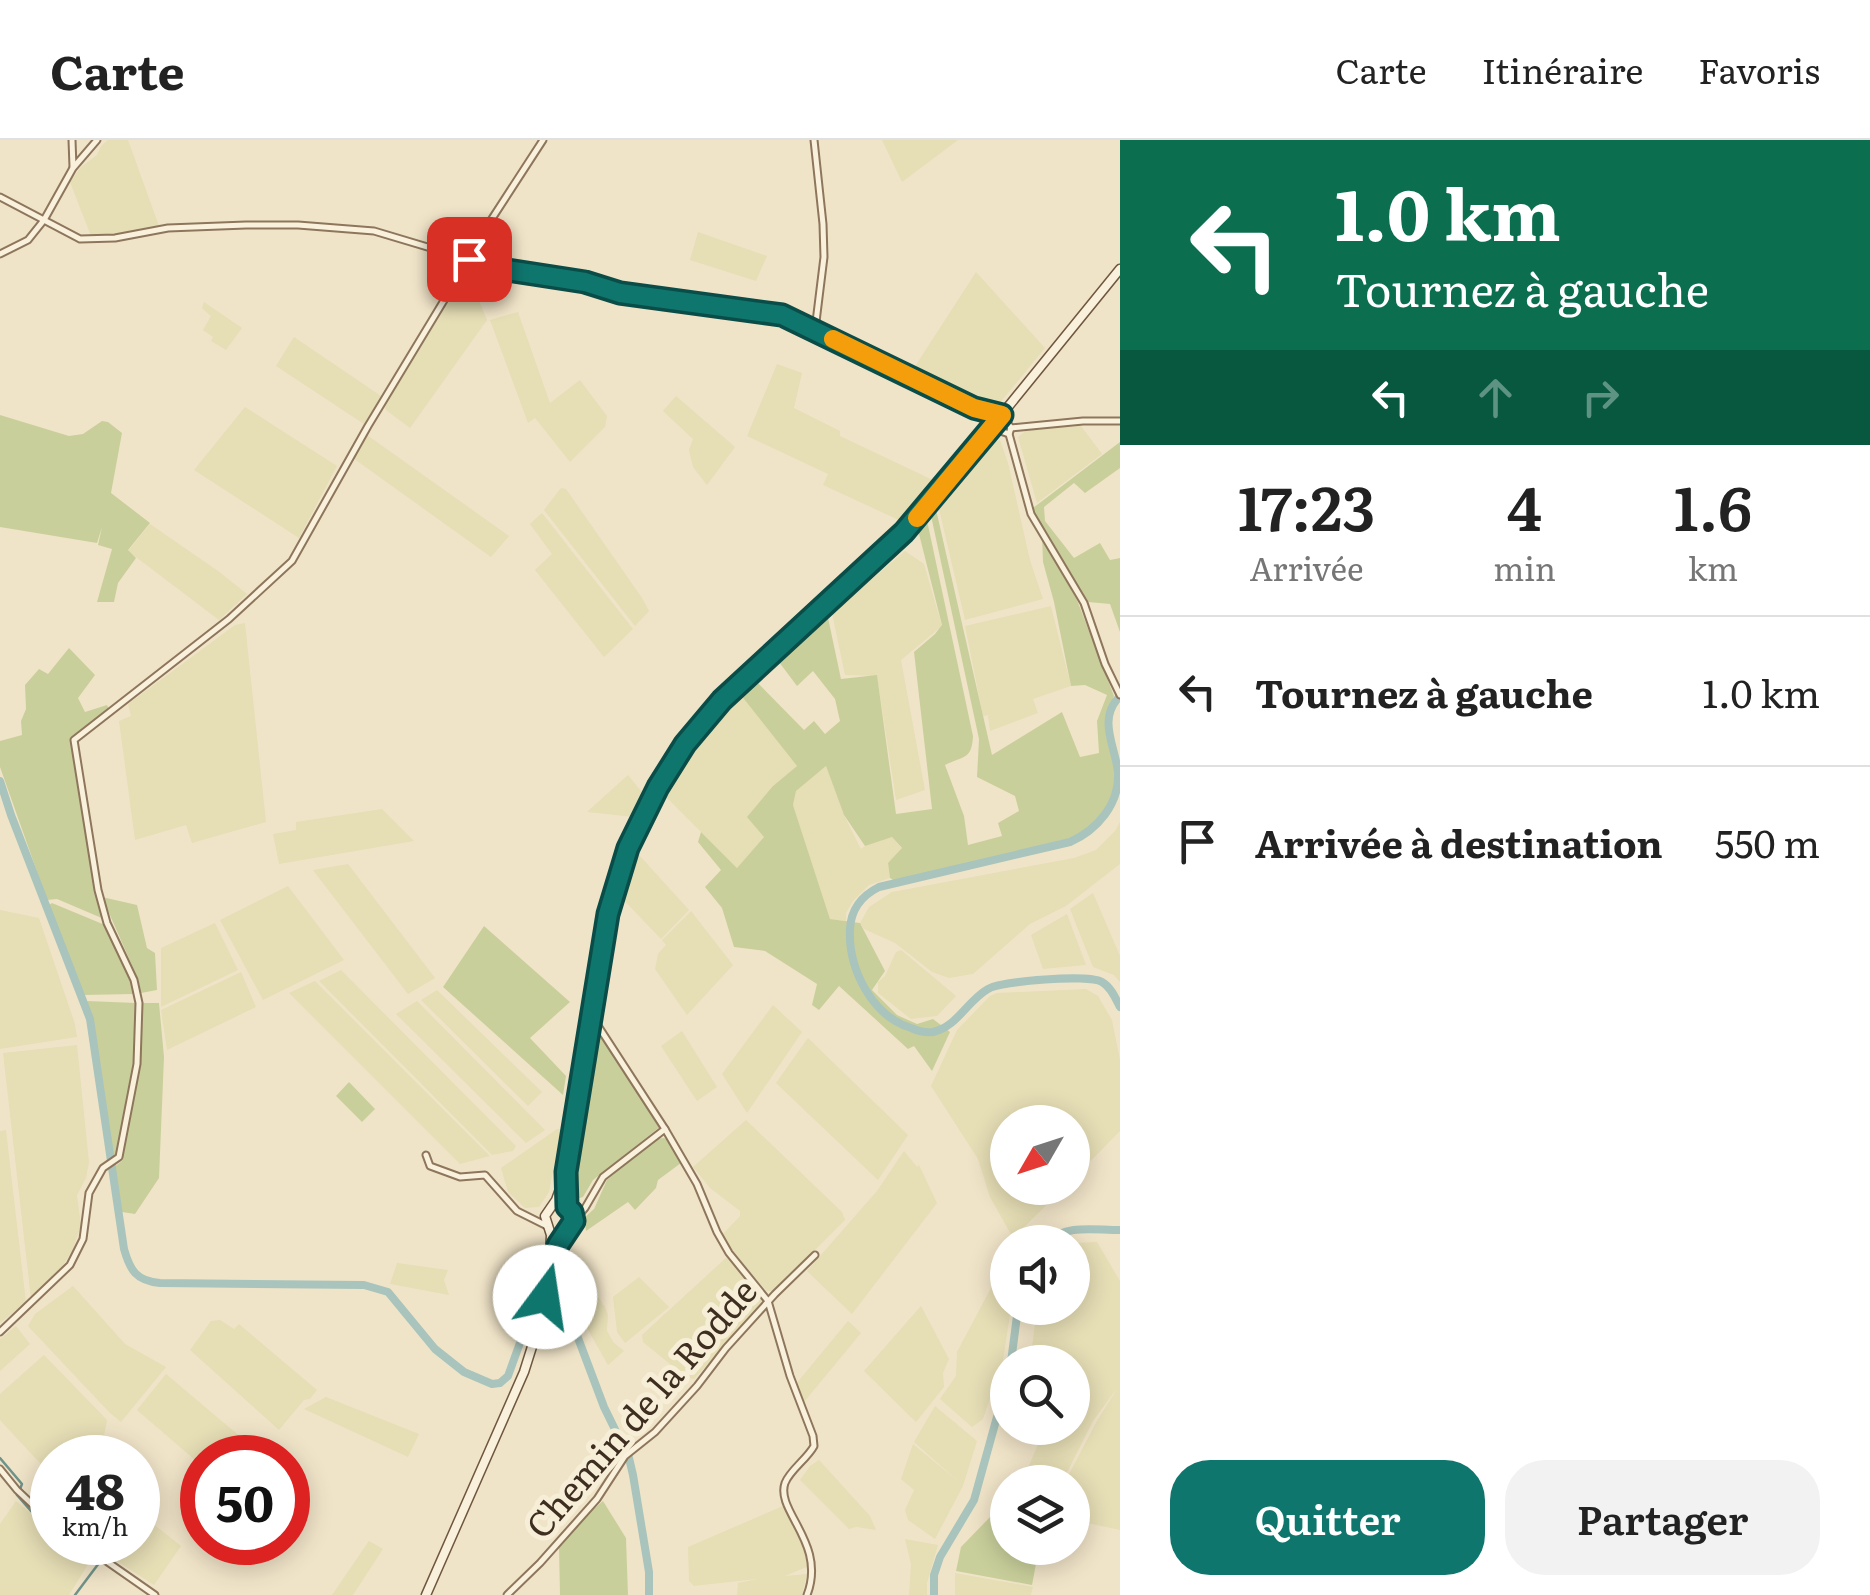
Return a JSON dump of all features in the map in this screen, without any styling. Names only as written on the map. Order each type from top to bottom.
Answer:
[{"type":"main road","points":[[549,1278],[545,1221],[566,1172],[608,914],[647,806],[702,723],[747,675],[904,532],[1120,269]]},
{"type":"main road","points":[[548,1228],[559,1234],[574,1221],[568,1208],[566,1172]]},
{"type":"main road","points":[[549,1209],[559,1205],[568,1208]]},
{"type":"main road","points":[[426,1595],[524,1372],[564,1232]]},
{"type":"street","points":[[72,140],[74,168]]},
{"type":"street","points":[[0,254],[28,240],[74,168],[97,140]]},
{"type":"street","points":[[0,1332],[70,1266],[83,1239],[88,1193],[120,1157],[137,1064],[139,1003],[134,980],[107,923],[98,890],[74,740],[228,618],[292,561],[345,464],[543,140]]},
{"type":"street","points":[[814,140],[824,224],[815,330]]},
{"type":"street","points":[[0,197],[66,233],[88,240],[168,228],[246,225],[374,231],[501,269],[585,282],[620,293],[782,315],[974,408],[1001,416],[1010,431],[1031,514],[1084,604],[1119,693]]},
{"type":"street","points":[[974,408],[992,428],[1010,431],[1120,421]]},
{"type":"street","points":[[591,1014],[666,1129],[729,1253],[768,1301],[814,1446],[784,1486],[785,1498],[811,1554],[813,1573],[807,1595]]},
{"type":"street","points":[[574,1221],[602,1177],[666,1129]]},
{"type":"street","points":[[426,1155],[430,1166],[460,1177],[485,1175],[517,1211],[548,1228]]},
{"type":"street","points":[[568,1208],[589,1201]]},
{"type":"street","points":[[526,1215],[549,1209]]},
{"type":"street","name":"Chemin de la Rodde","points":[[507,1595],[586,1512],[627,1454],[666,1420],[768,1301],[814,1255]]},
{"type":"street","points":[[0,1468],[30,1502]]},
{"type":"street","points":[[112,1565],[155,1595]]},
{"type":"shaded area","points":[[108,140],[128,140],[159,226],[91,236],[70,182]]},
{"type":"shaded area","points":[[882,140],[958,140],[902,182]]},
{"type":"shaded area","points":[[698,232],[767,256],[756,281],[690,260]]},
{"type":"shaded area","points":[[467,271],[487,320],[410,428],[383,404]]},
{"type":"shaded area","points":[[976,272],[1045,348],[998,405],[990,406],[912,371]]},
{"type":"shaded area","points":[[204,302],[242,328],[226,350],[211,341],[213,337],[203,330],[211,316],[202,308]]},
{"type":"shaded area","points":[[518,312],[550,403],[580,380],[607,416],[605,427],[570,462],[535,418],[528,423],[490,320]]},
{"type":"shaded area","points":[[294,337],[381,396],[364,424],[276,366]]},
{"type":"shaded area","points":[[777,364],[802,373],[794,408],[840,431],[840,436],[937,482],[903,522],[823,485],[828,474],[747,436]]},
{"type":"shaded area","points":[[676,396],[735,447],[707,485],[693,467],[689,450],[693,439],[663,411]]},
{"type":"shaded area","points":[[245,407],[337,466],[299,538],[194,470]]},
{"type":"shaded area","points":[[1081,426],[1102,454],[1037,503],[1018,437],[1028,429]]},
{"type":"shaded area","points":[[367,435],[509,536],[491,557],[353,458]]},
{"type":"shaded area","points":[[1000,440],[1043,599],[965,620],[939,509],[993,443]]},
{"type":"shaded area","points":[[561,488],[566,489],[649,611],[635,626],[544,510]]},
{"type":"shaded area","points":[[542,513],[633,629],[604,657],[535,570],[552,554],[530,524]]},
{"type":"shaded area","points":[[150,524],[247,594],[219,620],[128,551]]},
{"type":"shaded area","points":[[905,551],[924,564],[942,626],[901,660],[925,790],[896,800],[877,676],[845,675],[832,613]]},
{"type":"shaded area","points":[[1051,606],[1071,686],[1033,699],[1038,713],[990,731],[990,715],[983,716],[965,626]]},
{"type":"shaded area","points":[[245,623],[266,822],[192,843],[186,825],[135,840],[119,721],[131,716],[128,704],[235,625]]},
{"type":"shaded area","points":[[740,694],[797,766],[773,786],[764,837],[737,868],[662,793],[686,757]]},
{"type":"shaded area","points":[[826,766],[861,849],[892,837],[902,849],[888,863],[890,878],[869,885],[853,901],[846,921],[830,919],[793,805],[796,791]]},
{"type":"shaded area","points":[[628,775],[645,796],[634,817],[587,812]]},
{"type":"shaded area","points":[[382,809],[414,841],[279,864],[273,834],[296,830],[296,822]]},
{"type":"shaded area","points":[[1120,822],[1120,864],[1066,906],[1030,924],[973,974],[949,978],[932,972],[895,943],[864,929],[860,923],[869,907],[892,892],[1074,858],[1096,850]]},
{"type":"shaded area","points":[[639,855],[689,910],[661,939],[620,896]]},
{"type":"shaded area","points":[[348,864],[435,978],[408,994],[313,870]]},
{"type":"shaded area","points":[[288,886],[344,960],[263,1000],[220,920]]},
{"type":"shaded area","points":[[1093,893],[1120,956],[1120,982],[1114,975],[1093,967],[1070,909]]},
{"type":"shaded area","points":[[0,910],[39,918],[77,1037],[0,1049]]},
{"type":"shaded area","points":[[691,911],[733,965],[687,1015],[655,969],[658,954],[666,945],[662,940]]},
{"type":"shaded area","points":[[1067,914],[1086,965],[1043,969],[1031,935]]},
{"type":"shaded area","points":[[215,923],[238,970],[161,1007],[161,948]]},
{"type":"shaded area","points":[[901,950],[956,996],[937,1016],[911,1019],[878,993],[878,982]]},
{"type":"shaded area","points":[[341,970],[516,1146],[513,1151],[492,1155],[319,981]]},
{"type":"shaded area","points":[[241,972],[256,1007],[167,1050],[161,1010]]},
{"type":"shaded area","points":[[315,981],[490,1156],[460,1164],[289,993]]},
{"type":"shaded area","points":[[1086,989],[1098,996],[1112,1020],[1120,1060],[1120,1131],[1090,1162],[1090,1105],[990,1105],[990,1197],[978,1159],[931,1086],[957,1030],[997,993]]},
{"type":"shaded area","points":[[437,990],[542,1092],[528,1106],[421,1000]]},
{"type":"shaded area","points":[[417,1001],[545,1130],[526,1143],[396,1014]]},
{"type":"shaded area","points":[[773,1005],[802,1032],[747,1113],[722,1074]]},
{"type":"shaded area","points":[[682,1031],[717,1087],[697,1101],[661,1046]]},
{"type":"shaded area","points":[[808,1038],[908,1135],[878,1180],[776,1083]]},
{"type":"shaded area","points":[[77,1045],[89,1162],[77,1195],[81,1225],[59,1272],[31,1299],[3,1053]]},
{"type":"shaded area","points":[[746,1120],[842,1212],[845,1220],[774,1291],[767,1291],[729,1249],[722,1235],[740,1211],[710,1188],[693,1167]]},
{"type":"shaded area","points":[[561,1129],[549,1192],[539,1207],[525,1208],[508,1192],[501,1168]]},
{"type":"shaded area","points":[[6,1130],[26,1302],[0,1323],[0,1131]]},
{"type":"shaded area","points":[[904,1151],[919,1165],[937,1203],[852,1314],[807,1271],[877,1191]]},
{"type":"shaded area","points":[[994,1205],[1047,1205],[1026,1225],[1006,1225]]},
{"type":"shaded area","points":[[1090,1242],[1097,1242],[1120,1281],[1120,1530],[1090,1524],[1090,1465],[1074,1465],[1084,1445],[1090,1445],[1090,1434],[1118,1387],[1090,1427],[1090,1345],[1032,1345],[1035,1325],[1090,1325]]},
{"type":"shaded area","points":[[727,1257],[764,1302],[694,1379],[686,1377],[643,1342],[642,1335]]},
{"type":"shaded area","points":[[397,1263],[448,1270],[444,1280],[449,1295],[390,1284]]},
{"type":"shaded area","points":[[575,1273],[587,1281],[605,1307],[607,1331],[624,1351],[608,1365],[563,1286]]},
{"type":"shaded area","points":[[639,1277],[669,1307],[625,1343],[617,1332],[613,1297]]},
{"type":"shaded area","points":[[73,1286],[125,1344],[166,1367],[121,1422],[28,1326],[35,1314]]},
{"type":"shaded area","points":[[990,1290],[990,1325],[1008,1325],[1005,1345],[990,1345],[990,1398],[983,1419],[972,1427],[940,1399],[956,1376],[957,1352]]},
{"type":"shaded area","points":[[921,1306],[949,1359],[943,1373],[944,1387],[916,1422],[864,1371]]},
{"type":"shaded area","points":[[220,1320],[234,1329],[239,1324],[317,1390],[279,1430],[190,1350],[211,1321]]},
{"type":"shaded area","points":[[848,1321],[861,1333],[804,1402],[796,1384]]},
{"type":"shaded area","points":[[16,1326],[30,1344],[0,1371],[0,1339]]},
{"type":"shaded area","points":[[44,1355],[107,1420],[104,1435],[30,1435],[30,1452],[0,1420],[0,1394]]},
{"type":"shaded area","points":[[166,1374],[238,1435],[180,1435],[180,1447],[137,1410]]},
{"type":"shaded area","points":[[326,1397],[419,1434],[408,1457],[304,1409]]},
{"type":"shaded area","points":[[935,1406],[977,1441],[963,1486],[935,1539],[908,1520],[905,1510],[914,1490],[901,1479],[913,1444],[959,1482],[914,1442]]},
{"type":"shaded area","points":[[1038,1445],[1081,1445],[1071,1465],[1029,1465]]},
{"type":"shaded area","points":[[819,1460],[870,1516],[876,1530],[849,1529],[800,1480]]},
{"type":"shaded area","points":[[16,1501],[30,1513],[30,1565],[88,1565],[69,1595],[0,1595],[0,1524]]},
{"type":"shaded area","points":[[783,1506],[809,1566],[785,1576],[807,1574],[802,1595],[737,1595],[738,1583],[757,1579],[694,1586],[689,1581],[688,1547]]},
{"type":"shaded area","points":[[160,1529],[180,1547],[154,1585],[123,1565],[160,1565]]},
{"type":"shaded area","points":[[905,1539],[938,1545],[927,1595],[909,1595],[911,1564]]},
{"type":"shaded area","points":[[369,1541],[383,1549],[353,1595],[332,1595]]},
{"type":"shaded area","points":[[955,1573],[1033,1587],[1031,1595],[955,1595]]},
{"type":"green space","points":[[0,415],[69,436],[83,434],[102,421],[122,433],[111,493],[150,523],[128,550],[136,558],[118,583],[114,602],[97,602],[112,549],[98,545],[102,527],[97,543],[0,527]]},
{"type":"green space","points":[[1120,442],[1120,468],[1085,493],[1074,483],[1044,507],[1045,521],[1074,558],[1100,543],[1110,560],[1120,558],[1120,632],[1110,604],[1088,602],[1033,508]]},
{"type":"green space","points":[[935,505],[992,755],[1062,712],[1080,757],[1099,753],[1097,721],[1107,695],[1085,685],[1071,686],[1043,562],[1042,536],[1077,600],[1114,696],[1106,723],[1116,783],[1107,808],[1083,835],[895,881],[890,878],[888,863],[902,848],[892,837],[865,846],[844,815],[826,766],[796,791],[793,805],[830,919],[860,923],[885,971],[872,990],[897,1015],[917,1024],[933,1019],[950,1032],[932,1071],[914,1046],[908,1049],[839,986],[819,1010],[812,1005],[817,984],[765,951],[734,947],[722,908],[705,887],[721,870],[698,842],[701,832],[737,868],[764,837],[747,817],[773,786],[797,766],[740,694],[755,680],[804,730],[814,721],[825,734],[840,721],[835,699],[813,671],[797,686],[776,658],[827,613],[841,679],[877,675],[896,814],[932,809],[914,652],[942,625],[917,526],[925,517],[973,736],[968,753],[945,765],[964,816],[968,845],[1002,836],[998,823],[1019,811],[1015,796],[977,777],[979,739],[930,511]]},
{"type":"green space","points":[[69,648],[95,675],[78,698],[85,712],[107,705],[109,709],[72,739],[104,919],[57,899],[47,900],[0,767],[0,741],[22,735],[25,685],[39,669],[48,674]]},
{"type":"green space","points":[[102,897],[137,905],[147,948],[155,953],[157,990],[141,993]]},
{"type":"green space","points":[[52,903],[105,925],[134,994],[84,995],[48,906]]},
{"type":"green space","points":[[484,926],[570,1002],[530,1038],[566,1076],[563,1095],[443,987]]},
{"type":"green space","points":[[87,1001],[136,1003],[135,1061],[117,1157],[111,1160],[93,1023]]},
{"type":"green space","points":[[142,1003],[159,1003],[164,1057],[159,1178],[135,1214],[122,1212],[114,1167],[122,1161],[129,1121]]},
{"type":"green space","points":[[599,1030],[661,1126],[593,1180],[583,1197],[573,1200],[596,1031]]},
{"type":"green space","points":[[349,1082],[375,1109],[362,1122],[336,1096]]},
{"type":"green space","points":[[655,1139],[670,1141],[681,1163],[658,1180],[656,1188],[635,1210],[628,1202],[586,1231],[584,1218],[594,1209],[607,1180]]},
{"type":"green space","points":[[603,1501],[626,1538],[628,1595],[560,1595],[559,1548]]},
{"type":"green space","points":[[990,1517],[990,1565],[1036,1565],[1032,1585],[956,1571],[961,1547]]},
{"type":"waterway","points":[[1120,696],[1108,723],[1118,784],[1111,805],[1089,831],[1070,842],[879,887],[858,904],[850,929],[853,960],[865,989],[885,1013],[919,1031],[933,1032],[949,1025],[988,989],[1027,981],[1102,982],[1120,1007]]},
{"type":"waterway","points":[[0,781],[90,1019],[124,1249],[135,1273],[160,1283],[364,1285],[388,1292],[435,1349],[464,1372],[492,1384],[508,1376],[533,1307]]},
{"type":"waterway","points":[[1090,1229],[1120,1230]]},
{"type":"waterway","points":[[557,1307],[575,1330],[604,1407],[629,1458],[649,1572],[649,1595]]},
{"type":"waterway","points":[[1013,1345],[1016,1325]]},
{"type":"waterway","points":[[934,1595],[934,1575],[940,1557],[974,1500],[990,1442]]},
{"type":"waterway","points":[[0,1458],[22,1484],[20,1489]]},
{"type":"waterway","points":[[17,1495],[30,1510]]},
{"type":"waterway","points":[[75,1595],[98,1565]]},
{"type":"slow traffic","points":[[833,339],[974,408],[1002,415],[917,518]]},
{"type":"route","points":[[469,259],[525,274],[570,278],[620,293],[782,315],[974,408],[1002,415],[904,532],[722,700],[685,744],[647,806],[608,914],[566,1172],[567,1207],[574,1221],[558,1245],[545,1297]]}]
